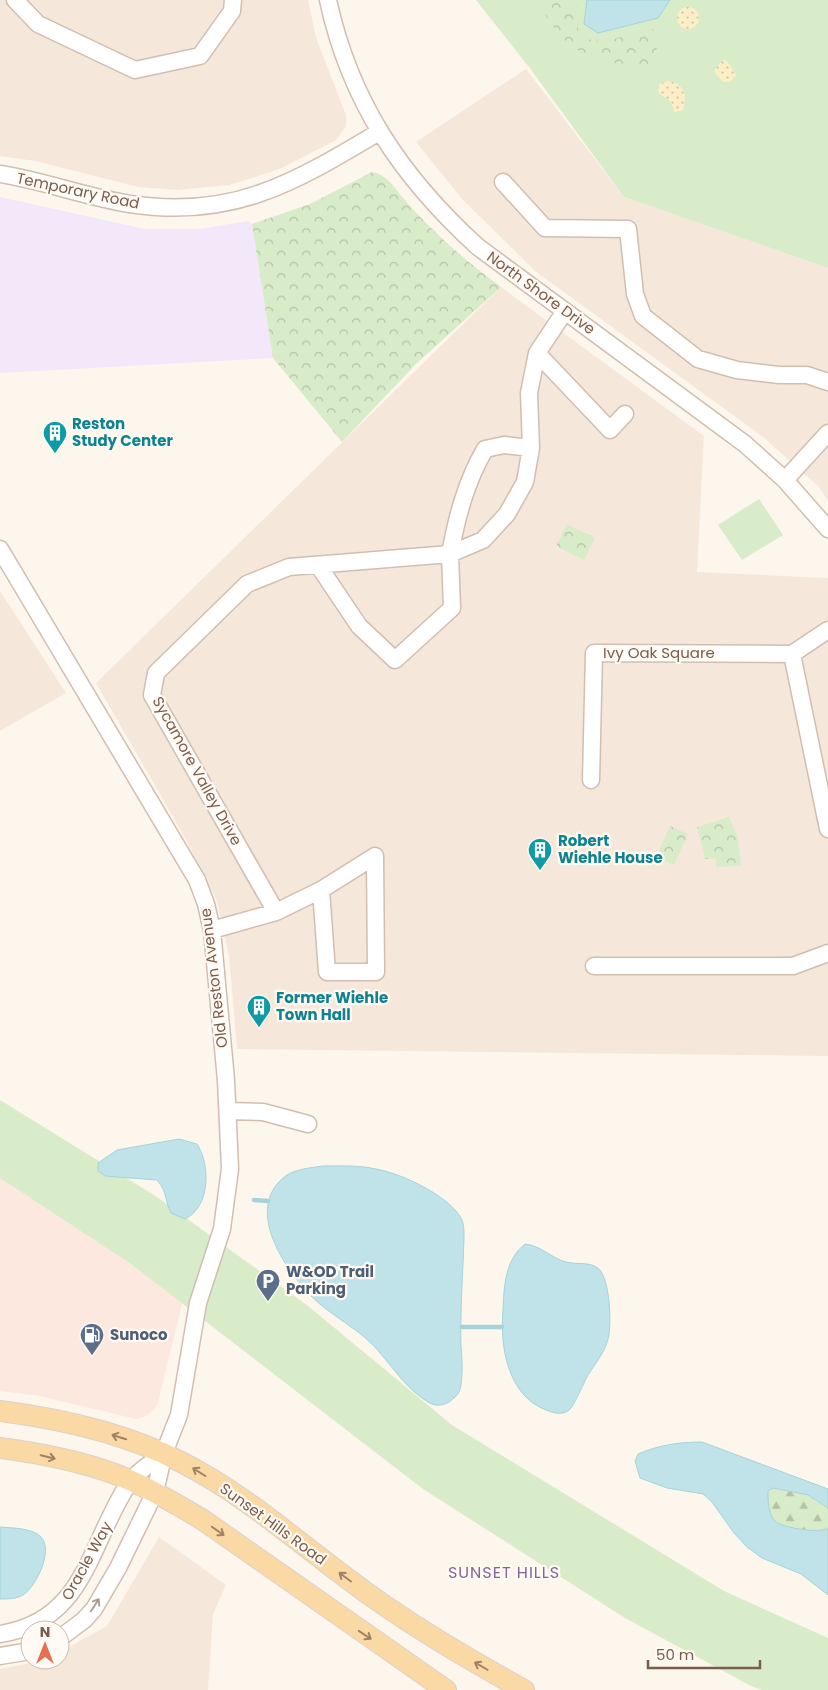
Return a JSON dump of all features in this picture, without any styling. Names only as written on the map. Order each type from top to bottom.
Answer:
[{"type":"main road","name":"Sunset Hills Road","points":[[0,1411],[115,1436],[164,1454],[191,1467],[257,1511],[349,1580],[418,1628],[524,1690]]},
{"type":"main road","points":[[0,1448],[84,1465],[155,1492],[203,1520],[446,1690]]},
{"type":"street","points":[[15,0],[38,24],[135,70],[200,56],[232,11],[233,0]]},
{"type":"street","name":"North Shore Drive","points":[[328,0],[345,59],[361,97],[379,132],[420,189],[447,219],[478,247],[746,444],[785,480],[828,529]]},
{"type":"street","name":"Temporary Road","points":[[0,174],[129,204],[194,207],[226,203],[286,185],[313,172],[379,132]]},
{"type":"street","points":[[504,182],[545,228],[628,229],[635,294],[644,316],[698,358],[737,370],[779,375],[807,375],[828,382]]},
{"type":"street","name":"Sycamore Valley Drive","points":[[276,912],[152,695],[156,673],[247,584],[289,567],[450,554],[483,540],[507,514],[525,482],[531,448],[529,393],[537,353],[565,311]]},
{"type":"street","points":[[537,353],[610,430],[625,414]]},
{"type":"street","points":[[785,480],[828,432]]},
{"type":"street","points":[[318,566],[359,626],[395,660],[452,608],[450,554],[457,516],[469,481],[485,449],[504,445],[531,448]]},
{"type":"street","name":"Old Reston Avenue","points":[[3,560],[69,662],[105,728],[184,856],[197,880],[206,904],[212,930],[228,1111],[230,1169],[222,1228],[198,1303],[179,1415],[164,1454],[155,1492]]},
{"type":"street","points":[[828,630],[792,654],[828,829]]},
{"type":"street","name":"Ivy Oak Square","points":[[591,780],[594,653],[792,654]]},
{"type":"street","points":[[212,930],[276,912],[321,890],[375,856],[376,972],[327,972],[321,890]]},
{"type":"street","points":[[594,966],[794,966],[828,954]]},
{"type":"street","points":[[228,1111],[263,1112],[308,1124]]},
{"type":"street","points":[[130,1481],[164,1454]]},
{"type":"street","name":"Oracle Way","points":[[0,1634],[18,1630],[46,1618],[69,1597],[130,1481]]},
{"type":"street","name":"Oracle Way","points":[[70,1630],[84,1620],[94,1609],[118,1568],[155,1492]]},
{"type":"street","points":[[0,1656],[20,1653]]},
{"type":"shaded area","points":[[0,0],[308,0],[316,38],[346,115],[346,126],[336,140],[282,168],[230,185],[177,190],[138,187],[35,161],[0,156]]},
{"type":"shaded area","points":[[526,69],[624,197],[828,268],[828,501],[819,487],[763,437],[535,271],[462,199],[416,142]]},
{"type":"shaded area","points":[[0,197],[145,229],[200,229],[248,221],[252,224],[273,358],[0,373]]},
{"type":"shaded area","points":[[501,287],[704,436],[697,572],[828,578],[828,1056],[237,1049],[229,956],[217,901],[184,836],[96,683]]},
{"type":"shaded area","points":[[0,591],[66,693],[0,731]]},
{"type":"shaded area","points":[[0,1172],[184,1296],[157,1406],[147,1416],[136,1419],[40,1396],[0,1391]]},
{"type":"shaded area","points":[[159,1537],[226,1585],[213,1614],[208,1690],[0,1690],[0,1669],[20,1665],[20,1670],[70,1670],[70,1646],[107,1626]]},
{"type":"green space","points":[[476,0],[828,0],[828,268],[624,197],[529,67]]},
{"type":"green space","points":[[537,0],[577,0],[578,27],[585,38],[594,40],[615,39],[653,29],[658,32],[658,40],[649,67],[606,61],[580,51],[561,36]]},
{"type":"green space","points":[[372,172],[386,179],[438,235],[501,287],[416,364],[342,442],[273,358],[252,224],[310,204]]},
{"type":"green space","points":[[759,499],[783,535],[742,560],[718,525]]},
{"type":"green space","points":[[567,524],[595,538],[584,560],[556,546]]},
{"type":"green space","points":[[729,817],[738,838],[741,866],[716,867],[716,858],[705,859],[697,827]]},
{"type":"green space","points":[[670,826],[688,834],[674,865],[656,857]]},
{"type":"green space","points":[[0,1100],[157,1197],[308,1306],[452,1425],[724,1591],[828,1638],[828,1690],[762,1690],[751,1686],[625,1618],[423,1489],[131,1264],[0,1178]]},
{"type":"green space","points":[[773,1488],[808,1495],[828,1508],[828,1528],[824,1530],[802,1529],[779,1524],[773,1518],[768,1499],[768,1491]]},
{"type":"sand","points":[[688,7],[696,10],[699,18],[696,26],[688,29],[680,26],[677,18],[680,10]]},
{"type":"sand","points":[[723,60],[727,61],[736,75],[730,82],[723,82],[715,73],[715,69]]},
{"type":"sand","points":[[671,81],[680,86],[684,92],[683,110],[675,112],[669,100],[659,93],[660,83]]},
{"type":"water","points":[[587,0],[670,0],[658,18],[598,33],[584,24]]},
{"type":"water","points":[[179,1139],[197,1144],[205,1163],[206,1174],[206,1185],[199,1205],[185,1219],[171,1213],[163,1189],[157,1180],[105,1176],[98,1171],[98,1163],[117,1150]]},
{"type":"water","points":[[323,1166],[363,1167],[397,1175],[433,1192],[461,1217],[464,1234],[461,1319],[462,1374],[460,1391],[449,1402],[442,1405],[431,1404],[412,1390],[371,1343],[311,1296],[290,1271],[281,1256],[268,1223],[268,1207],[272,1191],[287,1175],[302,1169]]},
{"type":"water","points":[[525,1244],[536,1247],[566,1262],[588,1264],[595,1267],[599,1269],[606,1283],[610,1314],[607,1344],[588,1375],[573,1405],[568,1411],[563,1413],[554,1413],[546,1410],[533,1403],[522,1393],[514,1381],[505,1354],[502,1324],[505,1283],[513,1258]]},
{"type":"water","points":[[702,1442],[828,1489],[828,1508],[808,1495],[773,1488],[768,1491],[768,1503],[771,1514],[779,1524],[810,1530],[824,1530],[828,1528],[828,1595],[801,1574],[762,1558],[747,1547],[734,1533],[712,1502],[703,1494],[667,1488],[640,1478],[635,1461],[638,1454],[669,1445]]},
{"type":"water","points":[[0,1527],[22,1529],[37,1534],[41,1537],[46,1550],[38,1577],[28,1591],[15,1598],[0,1599]]},
{"type":"waterway","points":[[254,1200],[268,1201]]},
{"type":"waterway","points":[[462,1327],[502,1327]]},
{"type":"place","name":"Reston Study Center","points":[[55,454]]},
{"type":"place","name":"Robert Wiehle House","points":[[540,871]]},
{"type":"place","name":"Former Wiehle Town Hall","points":[[259,1028]]},
{"type":"place","name":"W&OD Trail Parking","points":[[268,1302]]},
{"type":"place","name":"Sunoco","points":[[92,1356]]},
{"type":"district","name":"SUNSET HILLS","points":[[504,1572]]}]
